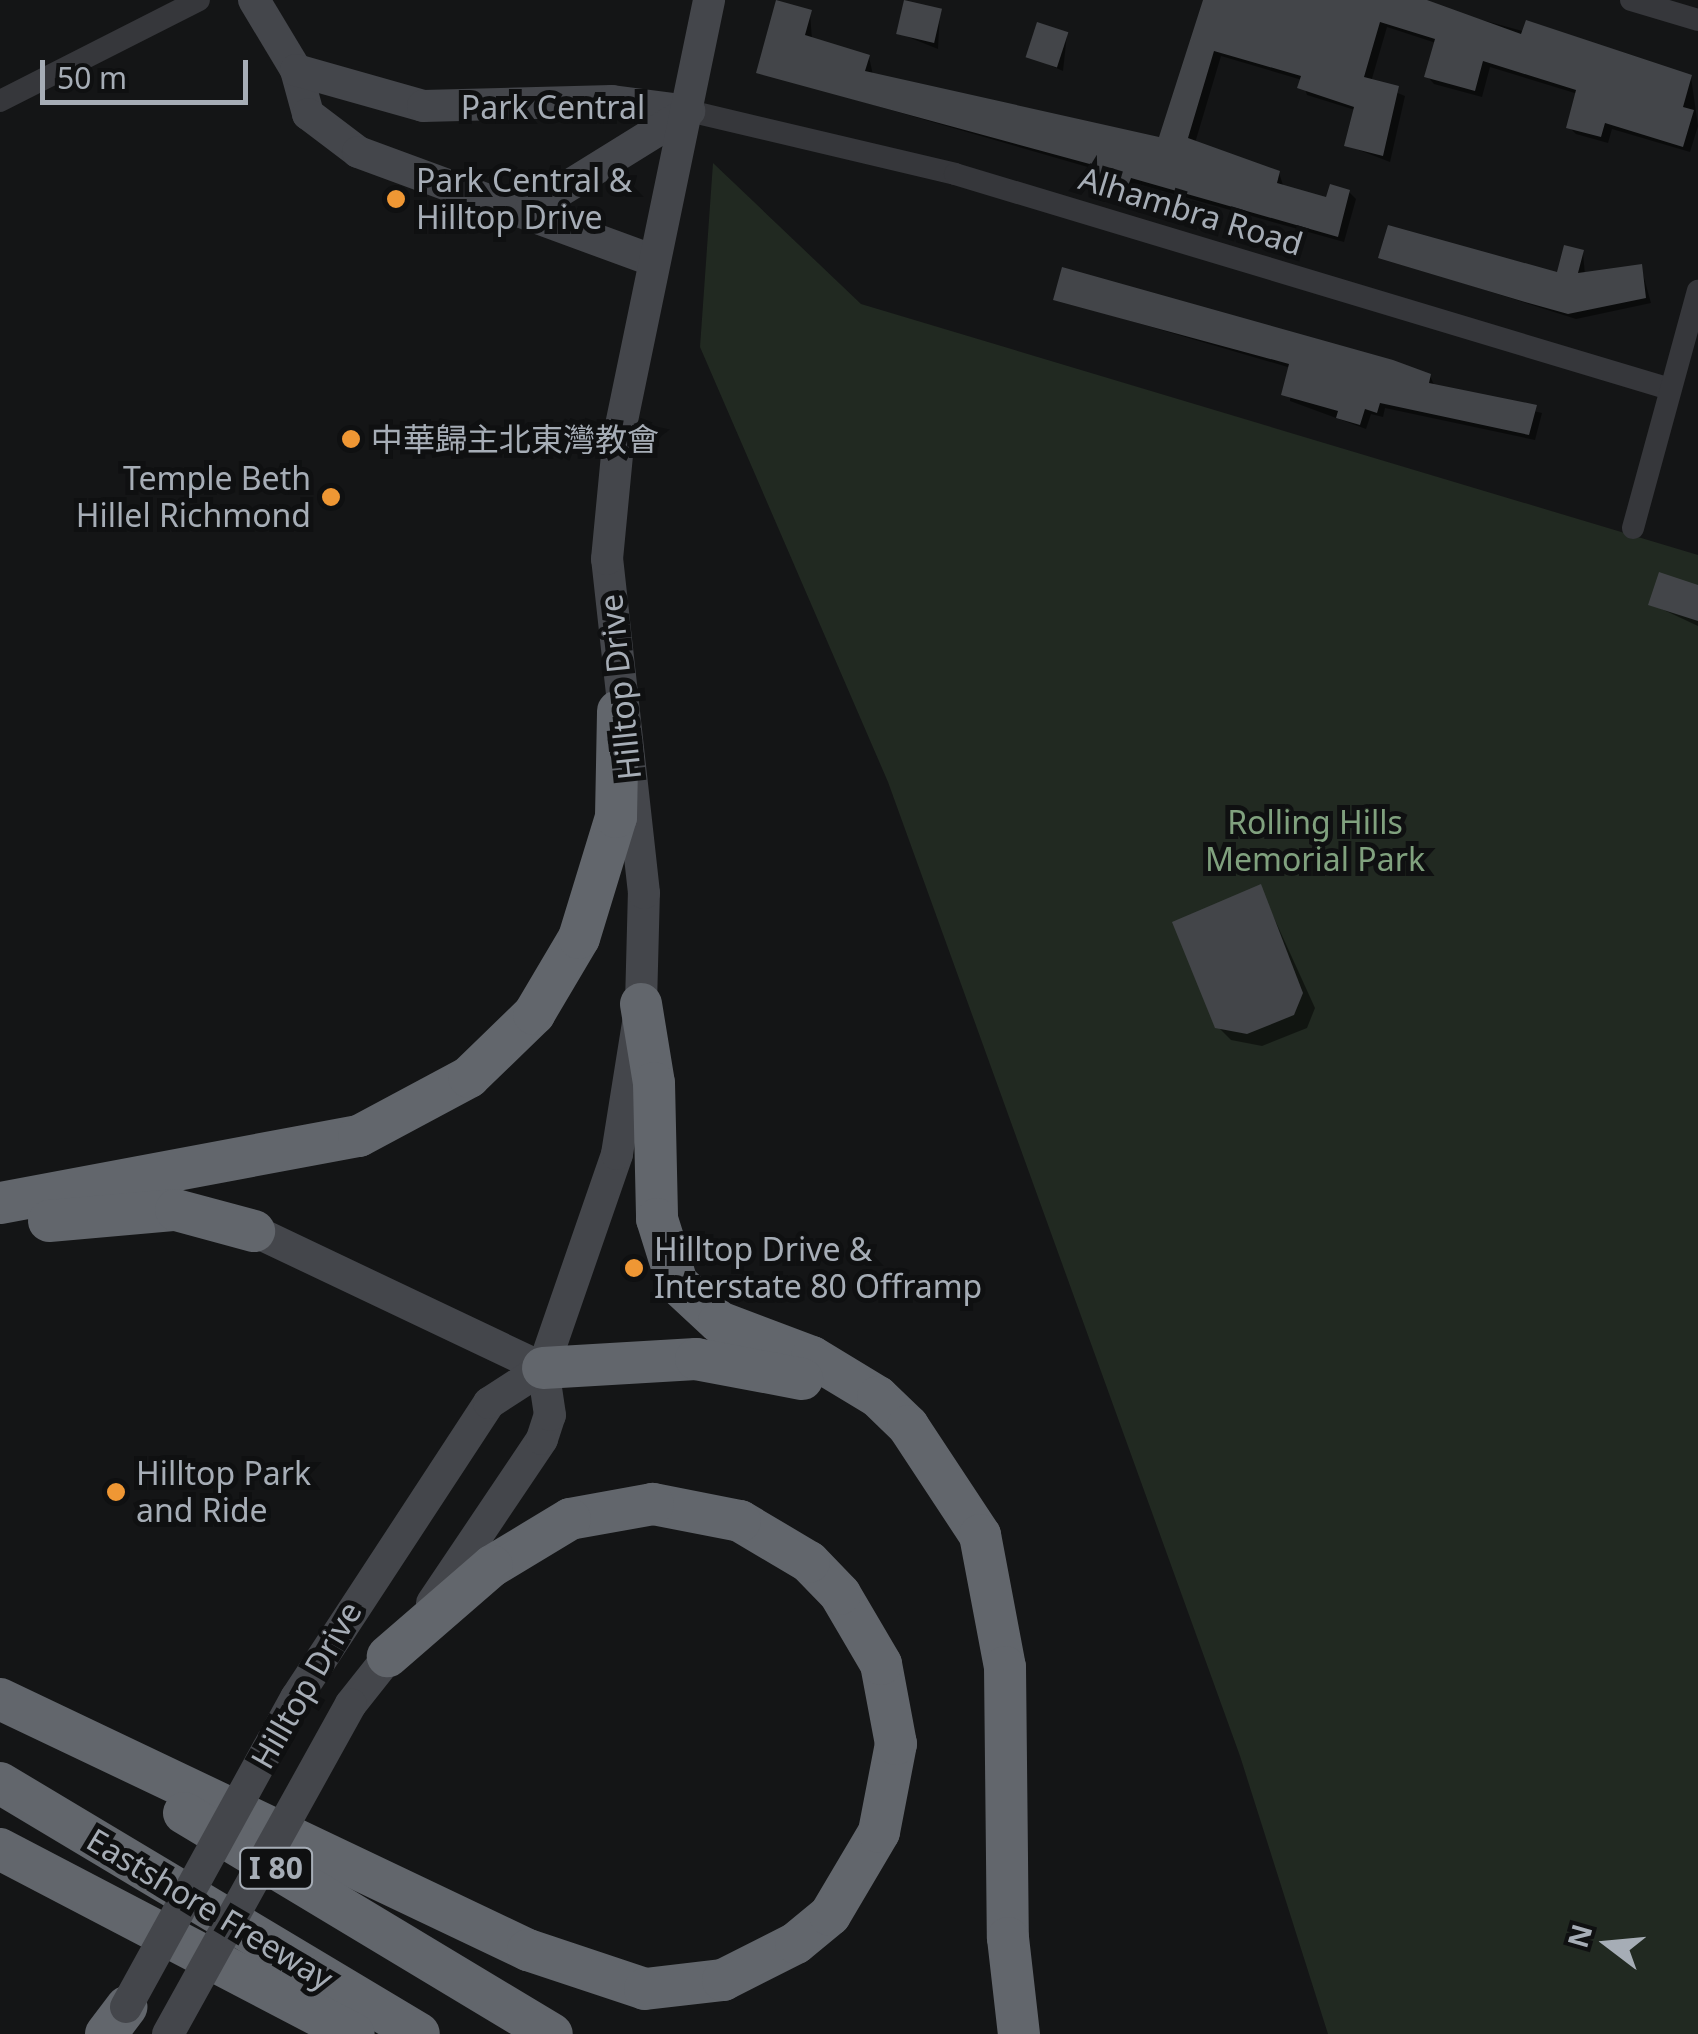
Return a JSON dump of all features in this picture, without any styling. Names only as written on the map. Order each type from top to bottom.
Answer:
[{"type":"highway","points":[[0,1203],[360,1136],[469,1077],[534,1014],[579,938],[616,817],[618,711]]},
{"type":"highway","points":[[640,1004],[654,1083],[656,1219],[677,1283],[719,1322],[812,1358],[878,1397],[940,1476],[980,1536],[1001,1620],[1019,2034]]},
{"type":"highway","points":[[0,1227],[176,1210],[254,1231]]},
{"type":"highway","points":[[543,1368],[658,1358],[771,1370],[868,1409],[940,1476]]},
{"type":"highway","points":[[0,1700],[553,1961],[645,1988],[723,1980],[796,1943],[840,1902],[879,1832],[896,1744],[880,1664],[840,1594],[809,1562],[740,1521],[653,1504],[570,1519],[492,1566],[388,1656]]},
{"type":"highway","name":"I 80","points":[[0,1700],[552,2034]]},
{"type":"highway","name":"Eastshore Freeway","points":[[0,1783],[420,2034]]},
{"type":"highway","points":[[0,1849],[354,2034]]},
{"type":"street","points":[[0,102],[199,0]]},
{"type":"street","points":[[254,0],[296,70],[308,114],[358,152],[407,175],[532,210],[652,260]]},
{"type":"street","name":"Hilltop Drive","points":[[168,2034],[352,1704],[542,1439],[550,1416],[543,1368],[604,1204],[640,1004],[644,893],[618,711],[607,559],[652,260],[689,111],[709,0]]},
{"type":"street","points":[[1631,0],[1698,20]]},
{"type":"street","name":"Park Central","points":[[296,70],[424,106],[612,101],[689,111]]},
{"type":"street","name":"Park Central","points":[[532,210],[689,111]]},
{"type":"street","name":"Alhambra Road","points":[[689,111],[955,174],[1670,390]]},
{"type":"street","points":[[1633,528],[1698,291]]},
{"type":"street","points":[[254,1231],[543,1368]]},
{"type":"street","name":"Hilltop Drive","points":[[114,2025],[296,1698],[489,1403],[543,1368]]},
{"type":"green space","name":"Rolling Hills Memorial Park","points":[[713,163],[861,304],[1698,555],[1698,2034],[1328,2034],[1240,1756],[888,782],[700,347]]},
{"type":"building","points":[[776,0],[812,10],[805,35],[870,55],[865,71],[1159,137],[1203,0],[1427,0],[1521,34],[1526,20],[1692,75],[1683,107],[1694,110],[1683,147],[1605,123],[1601,137],[1566,128],[1576,90],[1483,61],[1475,91],[1424,77],[1435,39],[1380,22],[1364,77],[1399,86],[1383,156],[1344,146],[1354,107],[1297,88],[1301,76],[1214,51],[1188,138],[1280,171],[1277,183],[1326,197],[1330,184],[1350,190],[1338,237],[1131,178],[1128,186],[1094,176],[1097,166],[756,73]]},
{"type":"building","points":[[904,0],[942,9],[934,43],[896,34]]},
{"type":"building","points":[[1037,22],[1068,32],[1057,67],[1026,57]]},
{"type":"building","points":[[1388,225],[1557,272],[1564,245],[1584,250],[1578,273],[1642,264],[1646,298],[1568,314],[1525,302],[1378,258]]},
{"type":"building","points":[[1062,267],[1393,360],[1431,374],[1429,383],[1537,405],[1529,435],[1380,403],[1377,413],[1365,409],[1360,425],[1336,418],[1338,411],[1281,395],[1289,364],[1053,300]]},
{"type":"building","points":[[1659,572],[1698,585],[1698,621],[1648,605]]},
{"type":"building","points":[[1261,884],[1303,993],[1294,1015],[1247,1034],[1215,1028],[1172,922]]},
{"type":"place","name":"Park Central & Hilltop Drive","points":[[396,199]]},
{"type":"place","name":"中華歸主北東灣教會","points":[[351,439]]},
{"type":"place","name":"Temple Beth Hillel Richmond","points":[[331,497]]},
{"type":"place","name":"Hilltop Drive & Interstate 80 Offramp","points":[[634,1268]]},
{"type":"place","name":"Hilltop Park and Ride","points":[[116,1492]]}]
